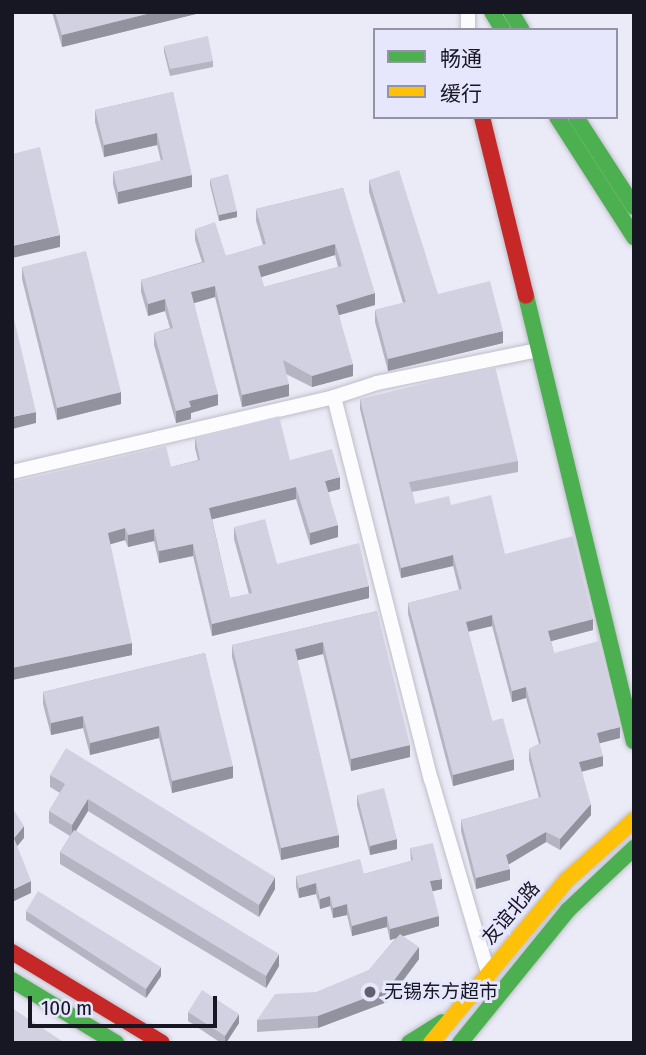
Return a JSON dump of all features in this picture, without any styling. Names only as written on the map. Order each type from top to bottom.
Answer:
[{"type":"street","points":[[492,12],[502,28]]},
{"type":"street","points":[[511,12],[521,28]]},
{"type":"street","points":[[482,119],[634,741]]},
{"type":"street","points":[[558,119],[634,237]]},
{"type":"street","points":[[577,119],[634,207]]},
{"type":"street","points":[[12,472],[334,397],[377,383],[538,350]]},
{"type":"street","points":[[334,397],[431,779],[488,973]]},
{"type":"street","name":"友谊北路","points":[[431,1043],[567,880],[634,820]]},
{"type":"street","points":[[465,1039],[568,910],[634,848]]},
{"type":"street","points":[[12,952],[162,1043]]},
{"type":"street","points":[[12,980],[116,1043]]},
{"type":"street","points":[[409,1043],[454,1015]]},
{"type":"building","points":[[55,12],[155,12],[62,35]]},
{"type":"building","points":[[208,36],[213,61],[170,69],[164,46]]},
{"type":"building","points":[[173,92],[192,175],[118,192],[113,172],[163,160],[157,133],[104,145],[95,110]]},
{"type":"building","points":[[40,147],[60,235],[12,246],[12,154]]},
{"type":"building","points":[[399,170],[438,294],[490,281],[503,331],[388,359],[375,310],[406,302],[369,180]]},
{"type":"building","points":[[228,174],[237,211],[219,215],[210,179]]},
{"type":"building","points":[[343,188],[375,293],[336,305],[353,364],[312,376],[283,360],[289,384],[242,395],[215,286],[191,292],[218,394],[189,401],[191,407],[176,411],[154,333],[173,328],[165,299],[148,304],[141,280],[205,262],[195,229],[215,222],[226,256],[266,244],[256,209]],"holes":[[[335,244],[342,266],[264,287],[258,266]]]},
{"type":"building","points":[[86,251],[121,392],[57,408],[22,267]]},
{"type":"building","points":[[12,310],[36,412],[12,417]]},
{"type":"building","points":[[495,366],[518,461],[409,482],[415,504],[449,496],[451,505],[491,495],[505,554],[573,536],[593,619],[548,631],[554,653],[599,641],[620,727],[597,733],[603,756],[579,762],[591,804],[560,839],[546,832],[506,855],[510,869],[476,878],[461,820],[541,797],[529,749],[541,743],[526,687],[512,691],[492,615],[466,622],[492,721],[503,718],[514,759],[453,775],[408,603],[462,589],[453,555],[401,568],[360,399]]},
{"type":"building","points":[[279,416],[290,460],[332,449],[340,477],[325,481],[338,525],[310,533],[296,487],[209,508],[230,598],[252,593],[234,527],[265,519],[277,564],[359,543],[369,586],[212,624],[193,544],[159,551],[154,529],[128,535],[125,528],[108,533],[132,643],[12,668],[12,482],[166,446],[171,467],[200,460],[195,437]]},
{"type":"building","points":[[377,611],[410,745],[351,759],[323,642],[295,649],[339,835],[281,848],[232,645]]},
{"type":"building","points":[[205,653],[233,766],[172,781],[159,726],[90,743],[83,716],[51,723],[43,692]]},
{"type":"building","points":[[66,748],[275,877],[259,905],[88,799],[72,825],[49,811],[65,784],[50,775]]},
{"type":"building","points":[[384,788],[397,839],[370,846],[357,795]]},
{"type":"building","points":[[12,807],[24,826],[14,838],[31,881],[12,890]]},
{"type":"building","points":[[74,830],[279,954],[266,976],[60,852]]},
{"type":"building","points":[[433,843],[442,879],[430,881],[439,916],[390,929],[387,916],[352,926],[347,904],[333,908],[330,896],[320,899],[316,883],[299,888],[296,876],[360,859],[364,874],[413,860],[410,848]]},
{"type":"building","points":[[38,891],[161,967],[146,989],[26,911]]},
{"type":"building","points":[[400,934],[419,947],[387,990],[318,1016],[257,1020],[275,994],[316,992],[369,970]]},
{"type":"building","points":[[202,990],[239,1014],[225,1036],[188,1012]]},
{"type":"building","points":[[12,1008],[65,1043],[12,1043]]},
{"type":"traffic: fast","points":[[492,12],[502,28]]},
{"type":"traffic: fast","points":[[511,12],[521,28]]},
{"type":"traffic: fast","points":[[558,119],[634,237]]},
{"type":"traffic: fast","points":[[577,119],[634,207]]},
{"type":"traffic: fast","points":[[526,296],[634,741]]},
{"type":"traffic: fast","points":[[460,1043],[568,910],[634,848]]},
{"type":"traffic: fast","points":[[12,980],[116,1043]]},
{"type":"traffic: fast","points":[[409,1043],[442,1022]]},
{"type":"traffic: slow","points":[[431,1043],[567,880],[634,820]]},
{"type":"traffic: jam","points":[[482,119],[526,296]]},
{"type":"traffic: jam","points":[[12,952],[162,1043]]},
{"type":"place","name":"无锡东方超市","points":[[370,992]]}]
